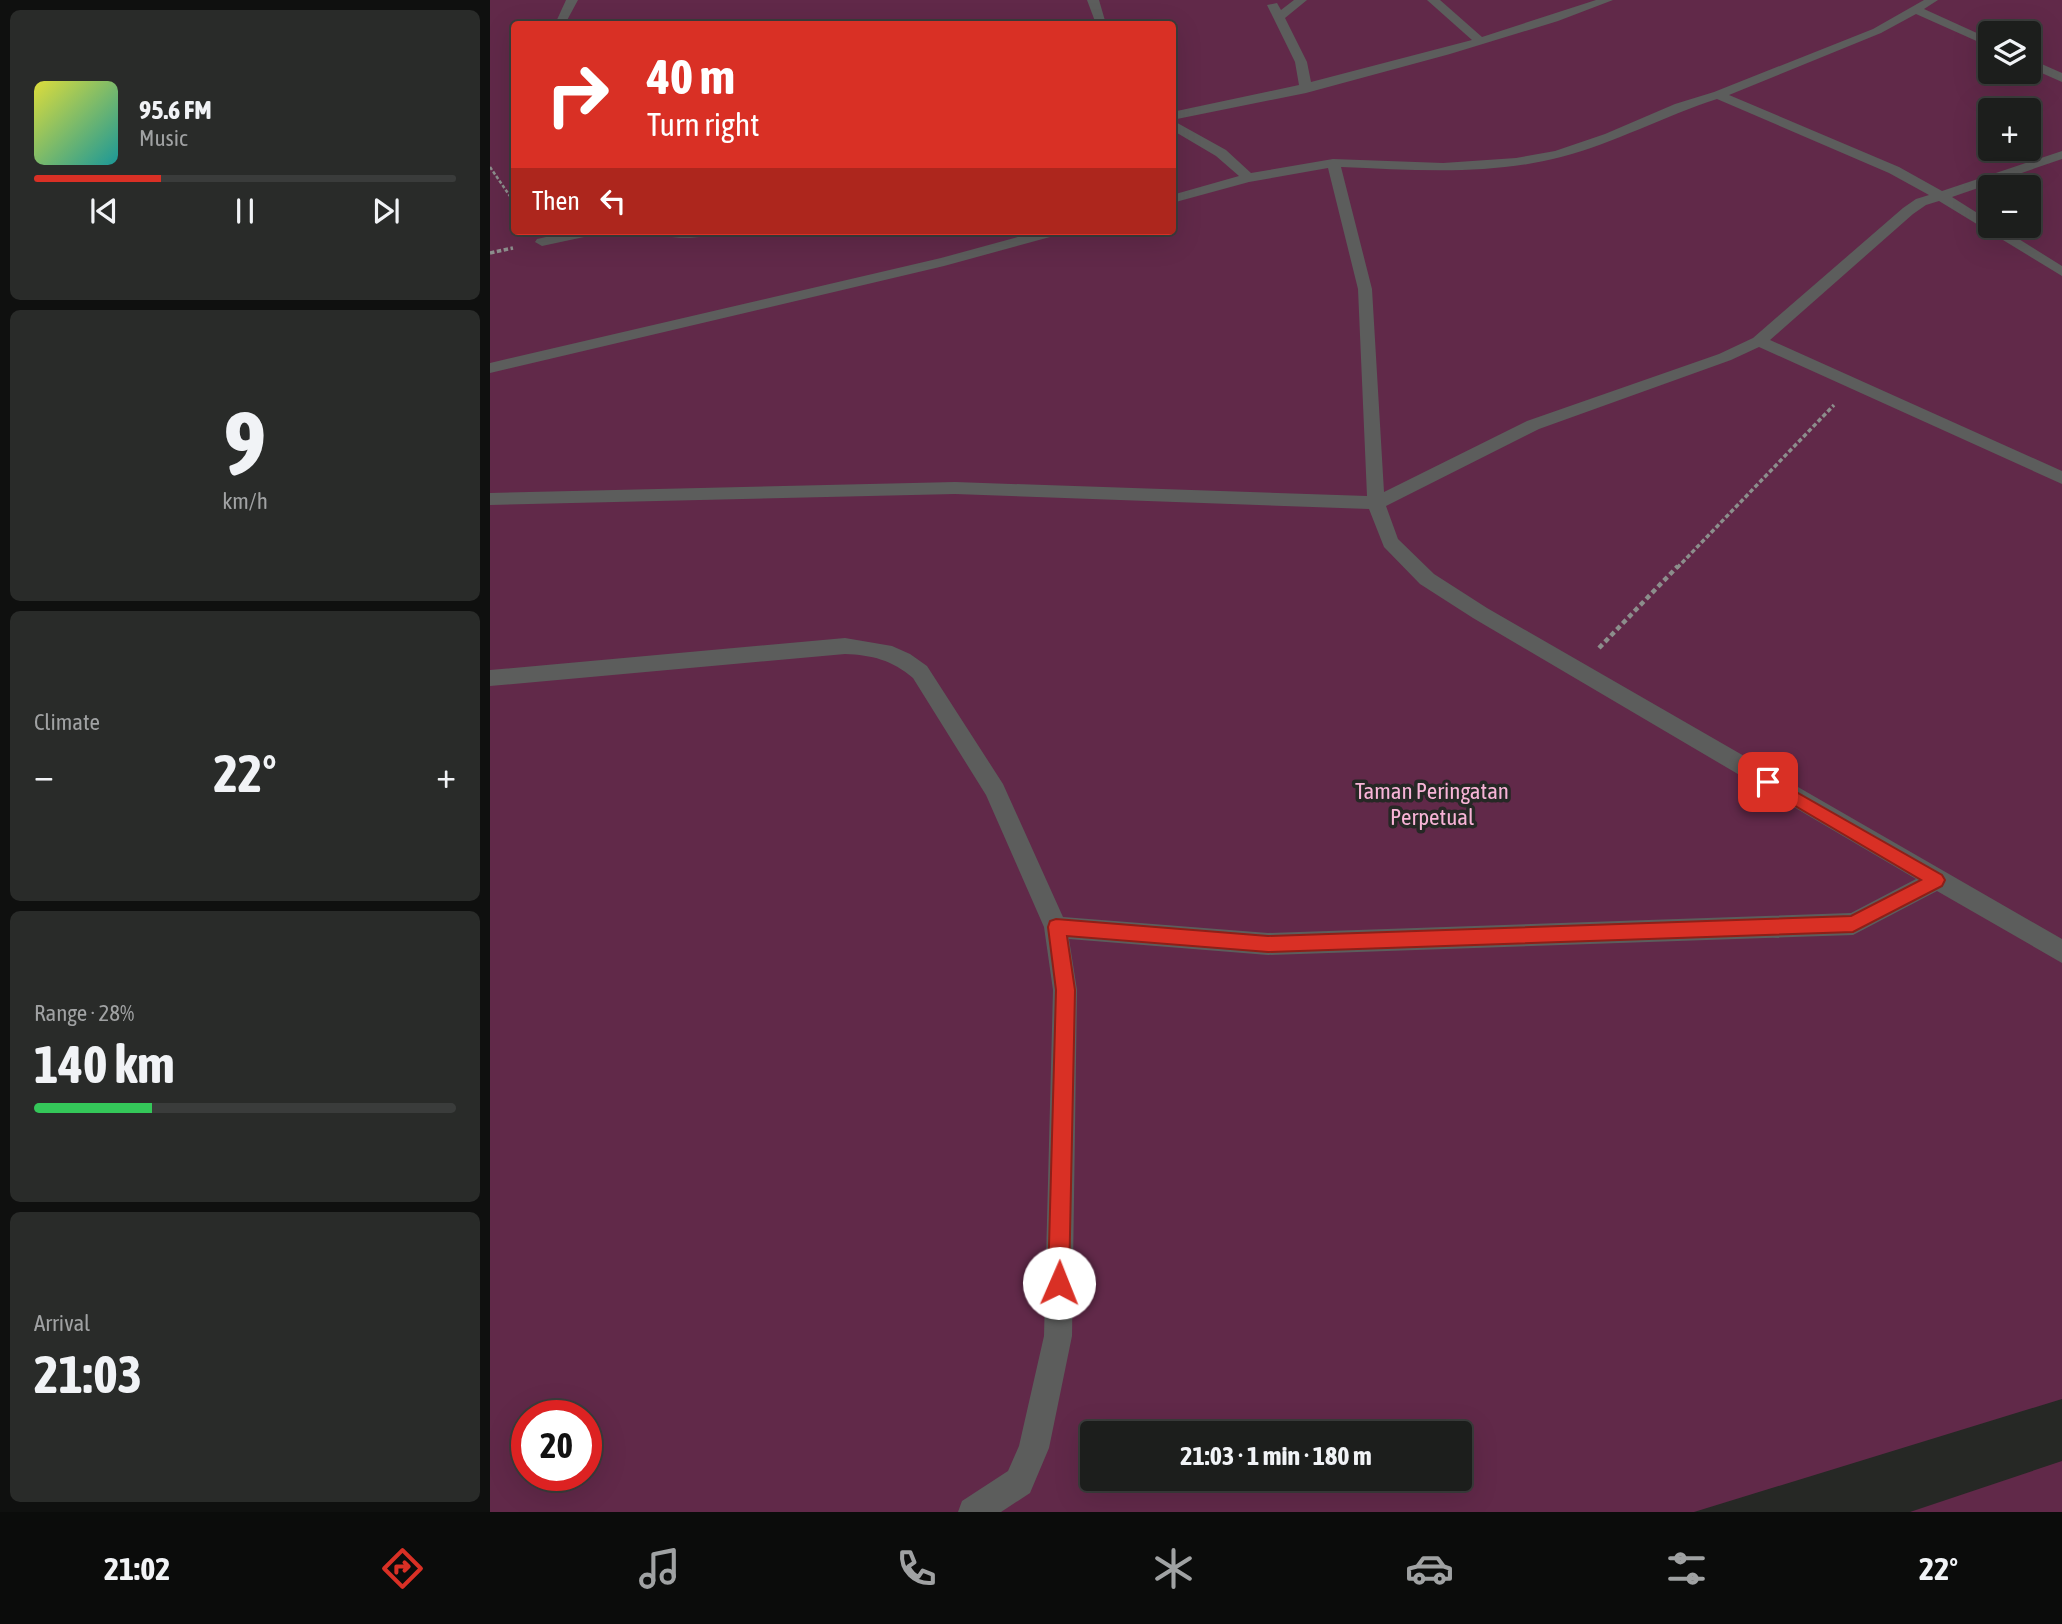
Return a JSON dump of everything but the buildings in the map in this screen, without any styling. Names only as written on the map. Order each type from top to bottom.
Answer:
[{"type":"lane","points":[[562,21],[572,0]]},
{"type":"lane","points":[[1093,0],[1100,21]]},
{"type":"lane","points":[[1278,18],[1301,0]]},
{"type":"lane","points":[[1433,0],[1480,41]]},
{"type":"lane","points":[[1176,115],[1306,89],[1480,41],[1607,0]]},
{"type":"lane","points":[[1176,198],[1248,178],[1333,163],[1443,167],[1516,162],[1558,154],[1610,137],[1679,107],[1718,95],[1877,31],[1932,0]]},
{"type":"lane","points":[[1273,5],[1301,62],[1306,89]]},
{"type":"lane","points":[[1917,10],[1978,38]]},
{"type":"lane","points":[[2041,68],[2062,78]]},
{"type":"lane","points":[[1718,95],[1894,170],[2062,272]]},
{"type":"lane","points":[[1176,126],[1221,153],[1248,178]]},
{"type":"lane","points":[[490,499],[955,488],[1376,503],[1533,425],[1725,357],[1759,341],[1921,202],[2062,155]]},
{"type":"lane","points":[[1333,163],[1366,289],[1376,503],[1390,542],[1427,579],[1576,671],[2062,952]]},
{"type":"lane","points":[[542,242],[574,235]]},
{"type":"lane","points":[[490,368],[944,262],[1042,235]]},
{"type":"lane","points":[[1759,341],[2062,478]]},
{"type":"lane","points":[[490,678],[845,646],[867,647],[908,661],[920,672],[995,790],[1056,927],[1065,990],[1058,1336],[1034,1448],[1019,1482],[973,1512]]},
{"type":"lane","points":[[1056,927],[1268,944],[1853,924],[1936,880]]},
{"type":"path","points":[[490,166],[511,198]]},
{"type":"path","points":[[1576,671],[1854,384]]},
{"type":"green space","name":"Taman Peringatan Perpetual","points":[[490,0],[2062,0],[2062,1399],[1694,1512],[490,1512]]},
{"type":"green space","points":[[2062,1461],[2062,1512],[1910,1512]]},
{"type":"route","points":[[1059,1283],[1065,990],[1056,927],[1268,944],[1461,935],[1751,929],[1853,924],[1936,880],[1768,782]]}]
